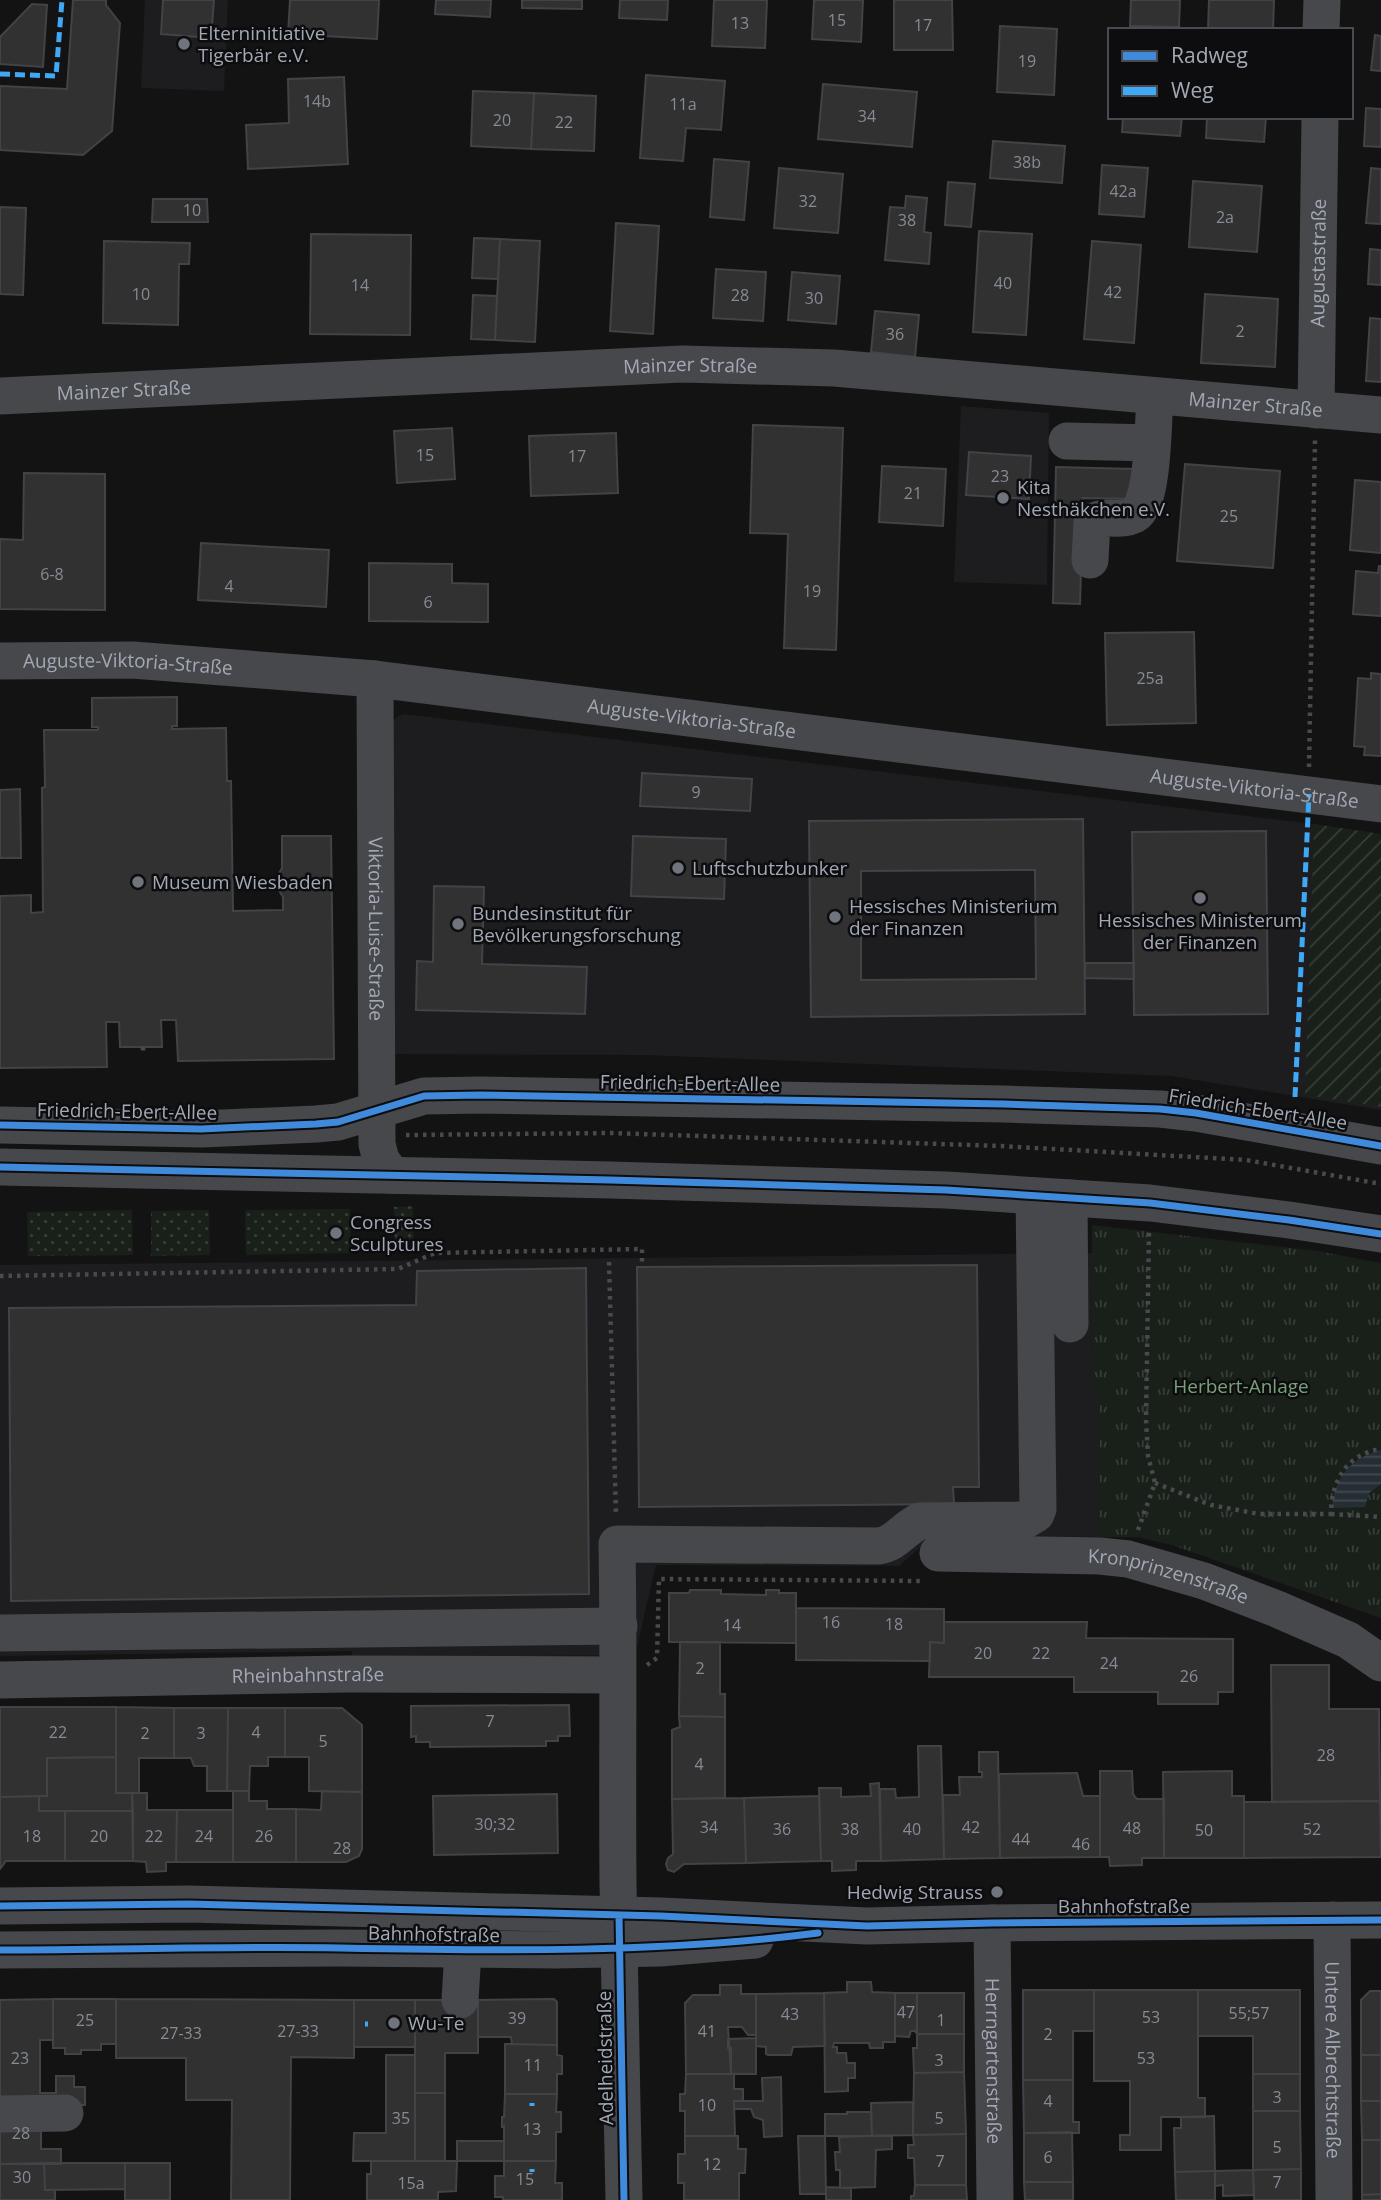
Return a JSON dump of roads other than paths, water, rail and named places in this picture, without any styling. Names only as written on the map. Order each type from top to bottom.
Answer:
[{"type":"street","points":[[1321,28],[1322,0]]},
{"type":"street","name":"Augustastraße","points":[[1316,411],[1320,119]]},
{"type":"street","name":"Mainzer Straße","points":[[0,396],[682,364],[834,368],[1381,415]]},
{"type":"street","points":[[1090,560],[1092,523],[1098,518],[1125,518],[1135,515],[1143,506],[1147,492],[1155,396]]},
{"type":"street","points":[[1067,441],[1152,443]]},
{"type":"street","name":"Auguste-Viktoria-Straße","points":[[0,661],[133,660],[375,679],[1381,804]]},
{"type":"street","name":"Viktoria-Luise-Straße","points":[[375,679],[377,1122],[381,1160],[392,1175]]},
{"type":"street","name":"Friedrich-Ebert-Allee","points":[[0,1125],[201,1129],[377,1122],[424,1096],[446,1095],[1160,1109],[1381,1146]]},
{"type":"street","points":[[0,1167],[946,1190],[1163,1205],[1381,1234]]},
{"type":"street","points":[[1052,1197],[1070,1324]]},
{"type":"street","name":"Adelheidstraße","points":[[624,2200],[619,1932],[629,1672],[619,1626],[617,1544],[878,1546],[889,1545],[908,1527],[920,1521],[1026,1520],[1035,1514],[1038,1509],[1052,1197]]},
{"type":"street","name":"Kronprinzenstraße","points":[[930,1568],[1100,1556],[1128,1559],[1204,1581],[1277,1609],[1348,1640],[1381,1663]]},
{"type":"street","points":[[0,1633],[619,1626]]},
{"type":"street","name":"Rheinbahnstraße","points":[[0,1680],[629,1672]]},
{"type":"street","name":"Bahnhofstraße","points":[[0,1906],[181,1904],[619,1932],[992,1923],[1381,1920]]},
{"type":"street","name":"Untere Albrechtstraße","points":[[1332,1920],[1334,2200]]},
{"type":"street","name":"Herrngartenstraße","points":[[992,1923],[995,2200]]},
{"type":"street","name":"Bahnhofstraße","points":[[0,1950],[339,1948],[463,1951],[619,1932]]},
{"type":"street","points":[[460,2000],[463,1951]]},
{"type":"street","points":[[0,2114],[65,2113]]},
{"type":"place","name":"Elterninitiative Tigerbär e.V.","points":[[184,44]]},
{"type":"place","name":"Kita Nesthäkchen e.V.","points":[[1003,498]]},
{"type":"place","name":"Luftschutzbunker","points":[[678,868]]},
{"type":"place","name":"Museum Wiesbaden","points":[[138,882]]},
{"type":"place","name":"Hessisches Ministerum der Finanzen","points":[[1200,898]]},
{"type":"place","name":"Hessisches Ministerium der Finanzen","points":[[835,917]]},
{"type":"place","name":"Bundesinstitut für Bevölkerungsforschung","points":[[458,924]]},
{"type":"place","name":"Congress Sculptures","points":[[336,1233]]},
{"type":"place","name":"Hedwig Strauss","points":[[997,1892]]},
{"type":"place","name":"Wu-Te","points":[[394,2023]]},
{"type":"park label","name":"Herbert-Anlage","points":[[1241,1386]]}]
